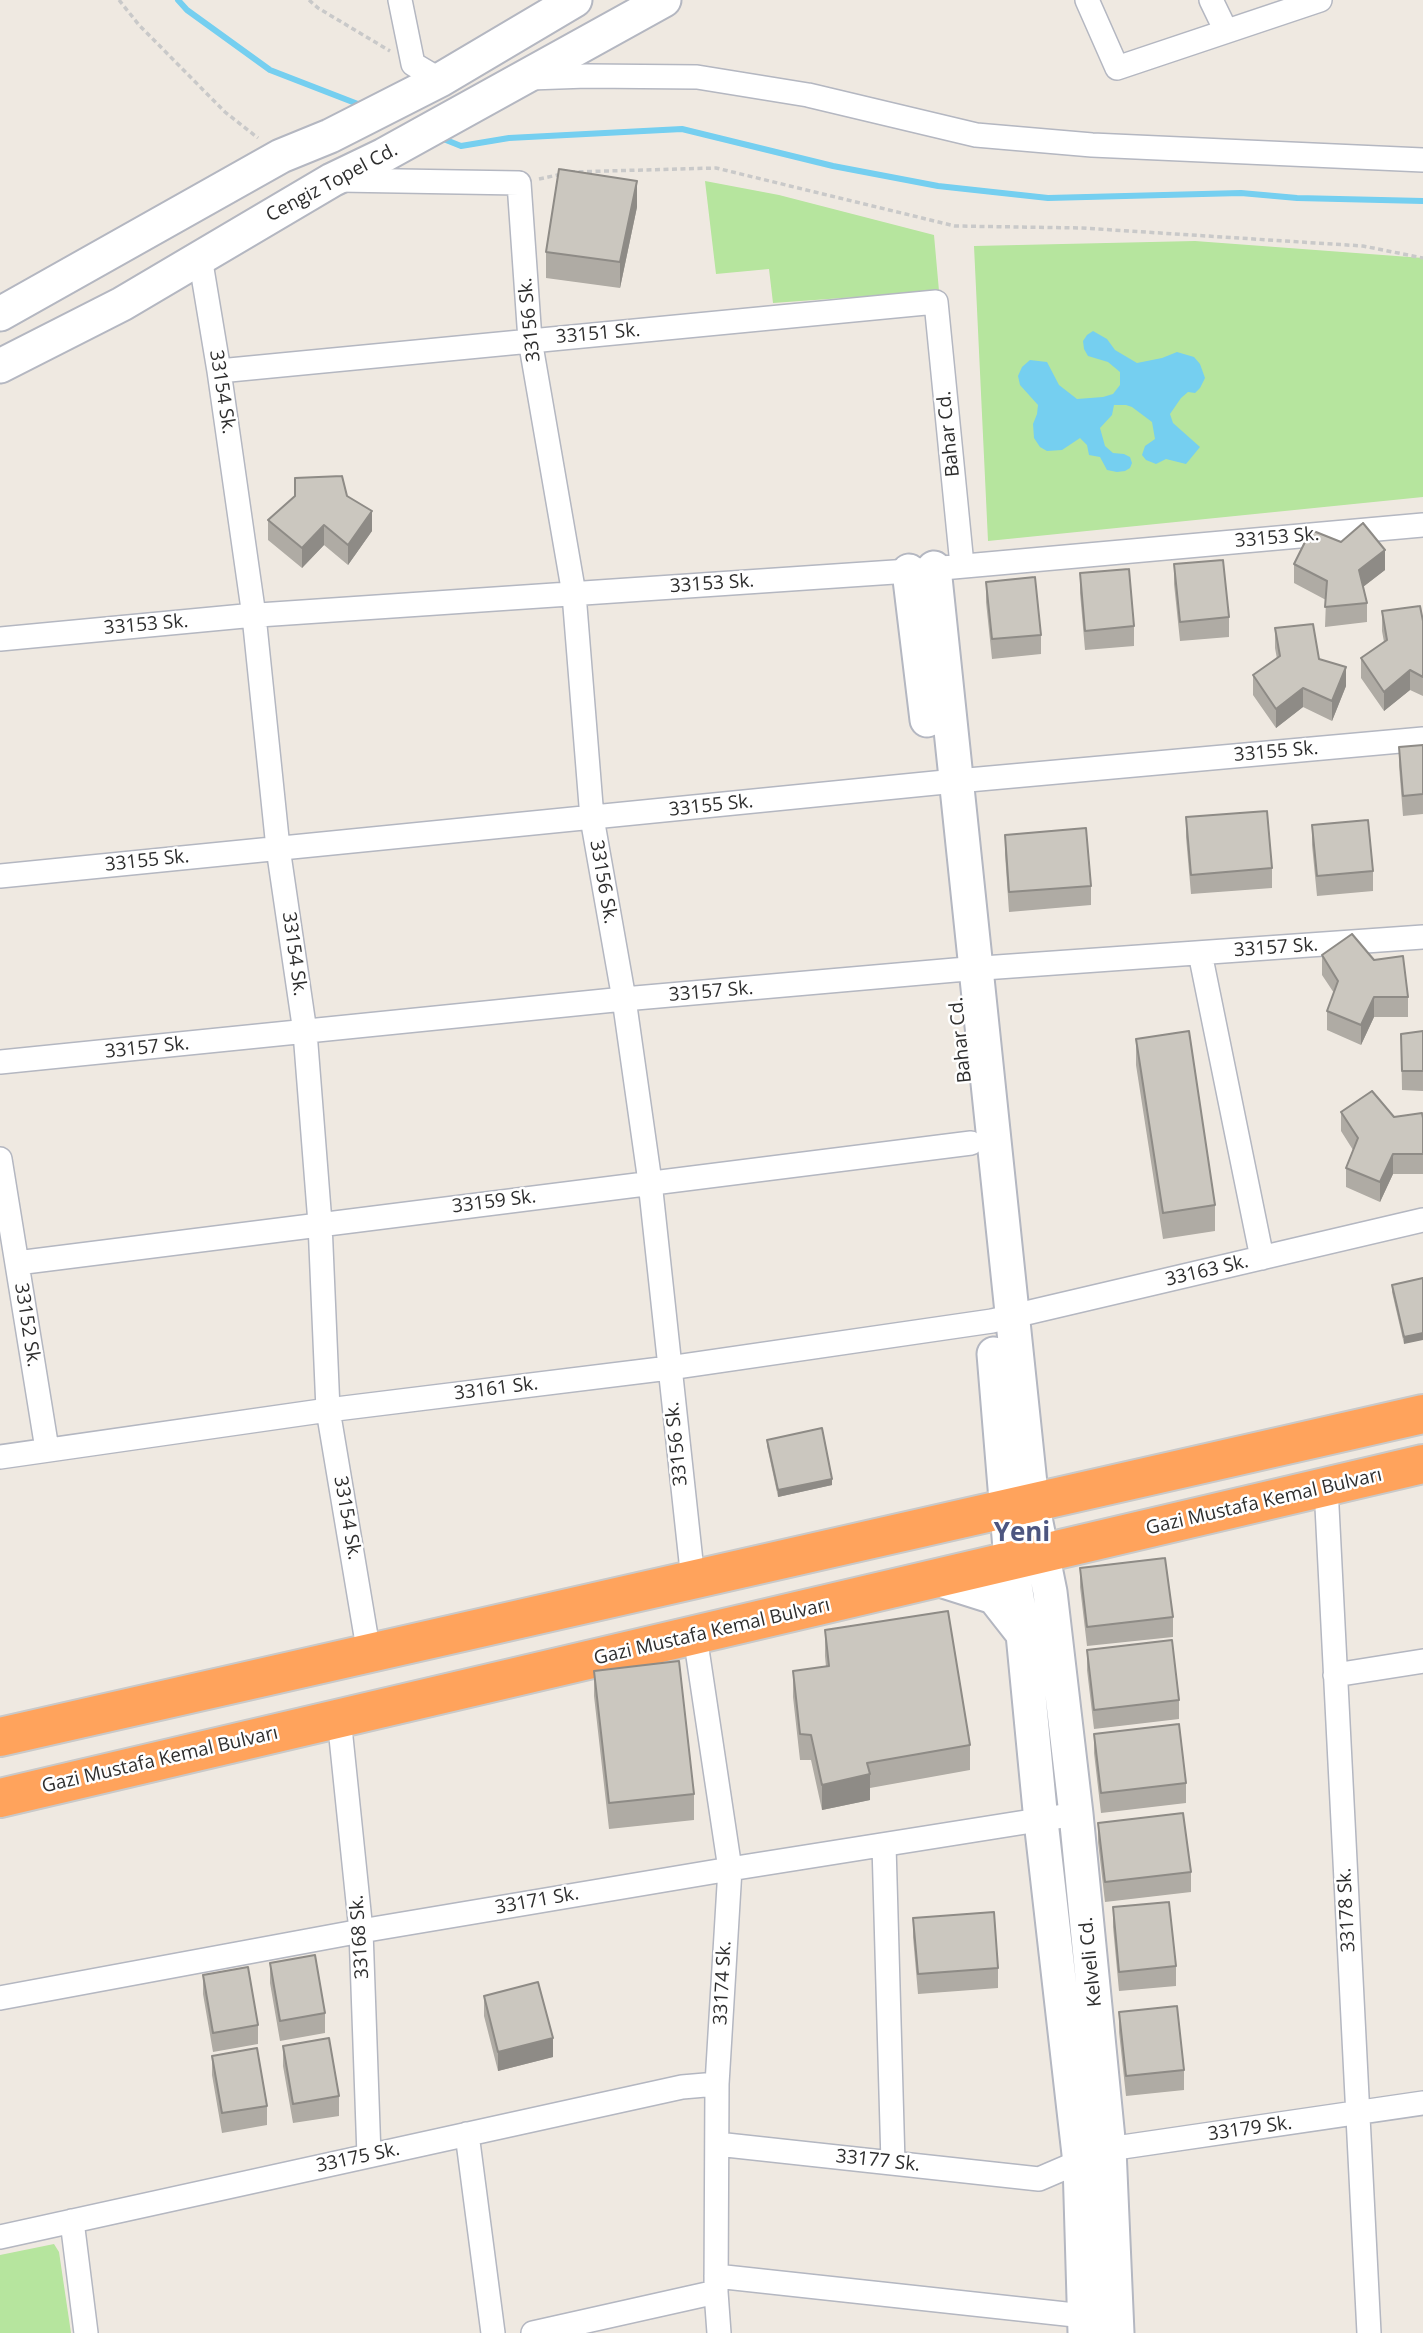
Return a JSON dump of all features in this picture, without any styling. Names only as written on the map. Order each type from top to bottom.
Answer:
[{"type":"highway","points":[[0,1737],[1423,1414]]},
{"type":"highway","name":"Gazi Mustafa Kemal Bulvarı","points":[[0,1798],[1423,1464]]},
{"type":"street","points":[[400,0],[426,72]]},
{"type":"street","points":[[0,314],[281,156],[330,136],[426,72],[575,0]]},
{"type":"street","name":"Cengiz Topel Cd.","points":[[0,366],[122,303],[332,180],[384,155],[664,0]]},
{"type":"street","points":[[1087,0],[1117,68],[1320,0]]},
{"type":"street","points":[[1211,0],[1226,32]]},
{"type":"street","points":[[523,78],[697,78],[808,95],[976,135],[1092,145],[1423,160]]},
{"type":"street","points":[[332,180],[519,183]]},
{"type":"street","name":"33156 Sk.","points":[[519,183],[530,340],[574,594],[592,818],[624,999],[650,1182],[693,1580]]},
{"type":"street","name":"33154 Sk.","points":[[200,257],[254,616],[278,848],[305,1032],[320,1223],[328,1410],[369,1654]]},
{"type":"street","name":"33151 Sk.","points":[[219,371],[936,302]]},
{"type":"street","name":"Bahar Cd.","points":[[936,302],[935,568],[946,782],[1019,1506]]},
{"type":"street","name":"33153 Sk.","points":[[0,639],[254,616],[935,568],[1423,525]]},
{"type":"street","name":"33155 Sk.","points":[[0,876],[946,782],[1423,739]]},
{"type":"street","name":"33157 Sk.","points":[[0,1062],[624,999],[965,970],[1423,937]]},
{"type":"street","points":[[1200,953],[1262,1258]]},
{"type":"street","name":"Bahar Cd.","points":[[965,970],[971,1143],[1002,1319]]},
{"type":"street","name":"33159 Sk.","points":[[17,1263],[971,1143]]},
{"type":"street","name":"33152 Sk.","points":[[0,1159],[47,1449]]},
{"type":"street","name":"33163 Sk.","points":[[1002,1319],[1423,1220]]},
{"type":"street","name":"33161 Sk.","points":[[0,1457],[328,1410],[669,1367],[1002,1319]]},
{"type":"street","name":"33178 Sk.","points":[[1326,1487],[1369,2333]]},
{"type":"street","name":"Kelveli Cd.","points":[[1019,1506],[1027,1558],[1017,1601],[1023,1634],[1041,1821],[1080,2163],[1085,2324]]},
{"type":"street","name":"Kelveli Cd.","points":[[1027,1558],[1050,1591],[1076,1814],[1109,2149],[1117,2333]]},
{"type":"street","points":[[934,1578],[994,1597],[1023,1634]]},
{"type":"street","points":[[1017,1601],[1050,1591]]},
{"type":"street","name":"33174 Sk.","points":[[695,1636],[730,1868],[717,2084],[716,2284],[719,2333]]},
{"type":"street","points":[[1335,1675],[1423,1661]]},
{"type":"street","name":"33168 Sk.","points":[[339,1718],[361,1931],[369,2156]]},
{"type":"street","name":"33171 Sk.","points":[[0,1998],[361,1931],[730,1868],[1076,1814]]},
{"type":"street","points":[[884,1845],[893,2163]]},
{"type":"street","name":"33175 Sk.","points":[[0,2237],[682,2087],[717,2084]]},
{"type":"street","name":"33179 Sk.","points":[[1039,2179],[1109,2149],[1423,2103]]},
{"type":"street","points":[[467,2134],[493,2333]]},
{"type":"street","name":"33177 Sk.","points":[[717,2144],[1039,2179]]},
{"type":"street","points":[[72,2221],[86,2333]]},
{"type":"street","points":[[533,2333],[716,2284],[1085,2324]]},
{"type":"path","points":[[119,0],[139,25],[225,112],[281,156]]},
{"type":"path","points":[[309,0],[426,72]]},
{"type":"path","points":[[519,183],[576,170],[716,168],[955,226],[1082,228],[1363,246],[1423,258]]},
{"type":"green space","points":[[705,181],[779,195],[934,235],[939,291],[773,303],[769,269],[716,274]]},
{"type":"green space","points":[[1195,241],[1423,258],[1423,497],[988,541],[974,246]]},
{"type":"green space","points":[[54,2244],[59,2252],[71,2333],[0,2333],[0,2255]]},
{"type":"water","points":[[1093,331],[1107,339],[1115,350],[1137,363],[1177,352],[1194,357],[1200,364],[1205,378],[1200,388],[1181,398],[1170,414],[1173,423],[1200,447],[1186,464],[1166,459],[1156,464],[1146,460],[1142,455],[1145,446],[1155,439],[1152,422],[1126,405],[1114,405],[1112,415],[1100,428],[1105,446],[1113,453],[1130,457],[1132,463],[1125,471],[1107,470],[1100,457],[1089,455],[1087,445],[1080,438],[1062,450],[1047,451],[1040,447],[1034,438],[1033,424],[1038,405],[1020,385],[1018,376],[1022,367],[1030,360],[1047,362],[1059,385],[1077,399],[1113,394],[1120,385],[1120,372],[1108,362],[1088,356],[1084,349],[1083,341]]},
{"type":"building","points":[[559,169],[637,181],[620,262],[546,252]]},
{"type":"building","points":[[342,476],[347,496],[372,511],[348,545],[324,525],[302,548],[268,520],[295,496],[295,478]]},
{"type":"building","points":[[1363,523],[1385,550],[1359,570],[1367,603],[1325,607],[1327,581],[1294,564],[1311,530],[1341,542]]},
{"type":"building","points":[[1223,560],[1229,617],[1180,622],[1174,564]]},
{"type":"building","points":[[1129,569],[1134,626],[1085,631],[1080,573]]},
{"type":"building","points":[[1035,577],[1041,635],[992,639],[986,582]]},
{"type":"building","points":[[1420,606],[1423,621],[1423,677],[1410,670],[1384,692],[1361,658],[1387,640],[1382,611]]},
{"type":"building","points":[[1313,624],[1319,659],[1346,667],[1332,701],[1303,688],[1276,709],[1253,675],[1280,656],[1275,628]]},
{"type":"building","points":[[1423,745],[1423,794],[1403,796],[1399,747]]},
{"type":"building","points":[[1267,811],[1272,868],[1191,875],[1186,817]]},
{"type":"building","points":[[1368,820],[1373,871],[1317,876],[1312,825]]},
{"type":"building","points":[[1086,828],[1091,886],[1009,892],[1005,835]]},
{"type":"building","points":[[1352,934],[1374,960],[1403,956],[1408,997],[1374,997],[1361,1025],[1327,1011],[1338,981],[1322,955]]},
{"type":"building","points":[[1189,1031],[1215,1205],[1163,1213],[1136,1039]]},
{"type":"building","points":[[1423,1031],[1423,1071],[1402,1071],[1401,1034]]},
{"type":"building","points":[[1372,1091],[1394,1117],[1422,1113],[1423,1118],[1423,1154],[1393,1154],[1380,1182],[1346,1168],[1358,1138],[1341,1112]]},
{"type":"building","points":[[1423,1278],[1423,1333],[1404,1337],[1392,1285]]},
{"type":"building","points":[[822,1428],[832,1479],[778,1490],[767,1440]]},
{"type":"building","points":[[1165,1558],[1173,1617],[1087,1627],[1080,1568]]},
{"type":"building","points":[[948,1611],[970,1745],[867,1763],[870,1774],[822,1785],[811,1735],[800,1734],[793,1671],[829,1666],[825,1630]]},
{"type":"building","points":[[1172,1640],[1179,1700],[1094,1710],[1087,1650]]},
{"type":"building","points":[[679,1661],[694,1794],[609,1803],[594,1671]]},
{"type":"building","points":[[1179,1724],[1186,1783],[1101,1793],[1094,1734]]},
{"type":"building","points":[[1183,1813],[1191,1872],[1105,1882],[1098,1823]]},
{"type":"building","points":[[1169,1902],[1176,1966],[1119,1972],[1113,1907]]},
{"type":"building","points":[[994,1912],[998,1968],[918,1974],[913,1918]]},
{"type":"building","points":[[315,1955],[325,2013],[280,2021],[270,1963]]},
{"type":"building","points":[[248,1967],[258,2025],[213,2033],[203,1975]]},
{"type":"building","points":[[538,1982],[553,2038],[498,2052],[484,1996]]},
{"type":"building","points":[[1177,2006],[1184,2070],[1126,2076],[1119,2012]]},
{"type":"building","points":[[329,2038],[339,2096],[293,2104],[283,2046]]},
{"type":"building","points":[[257,2048],[267,2106],[222,2113],[212,2056]]},
{"type":"waterway","points":[[178,0],[187,10],[270,70],[363,106]]},
{"type":"waterway","points":[[441,138],[461,146],[509,138],[682,129],[833,166],[938,186],[1048,198],[1241,193],[1297,198],[1423,201]]},
{"type":"district","name":"Yeni","points":[[1022,1534]]}]
